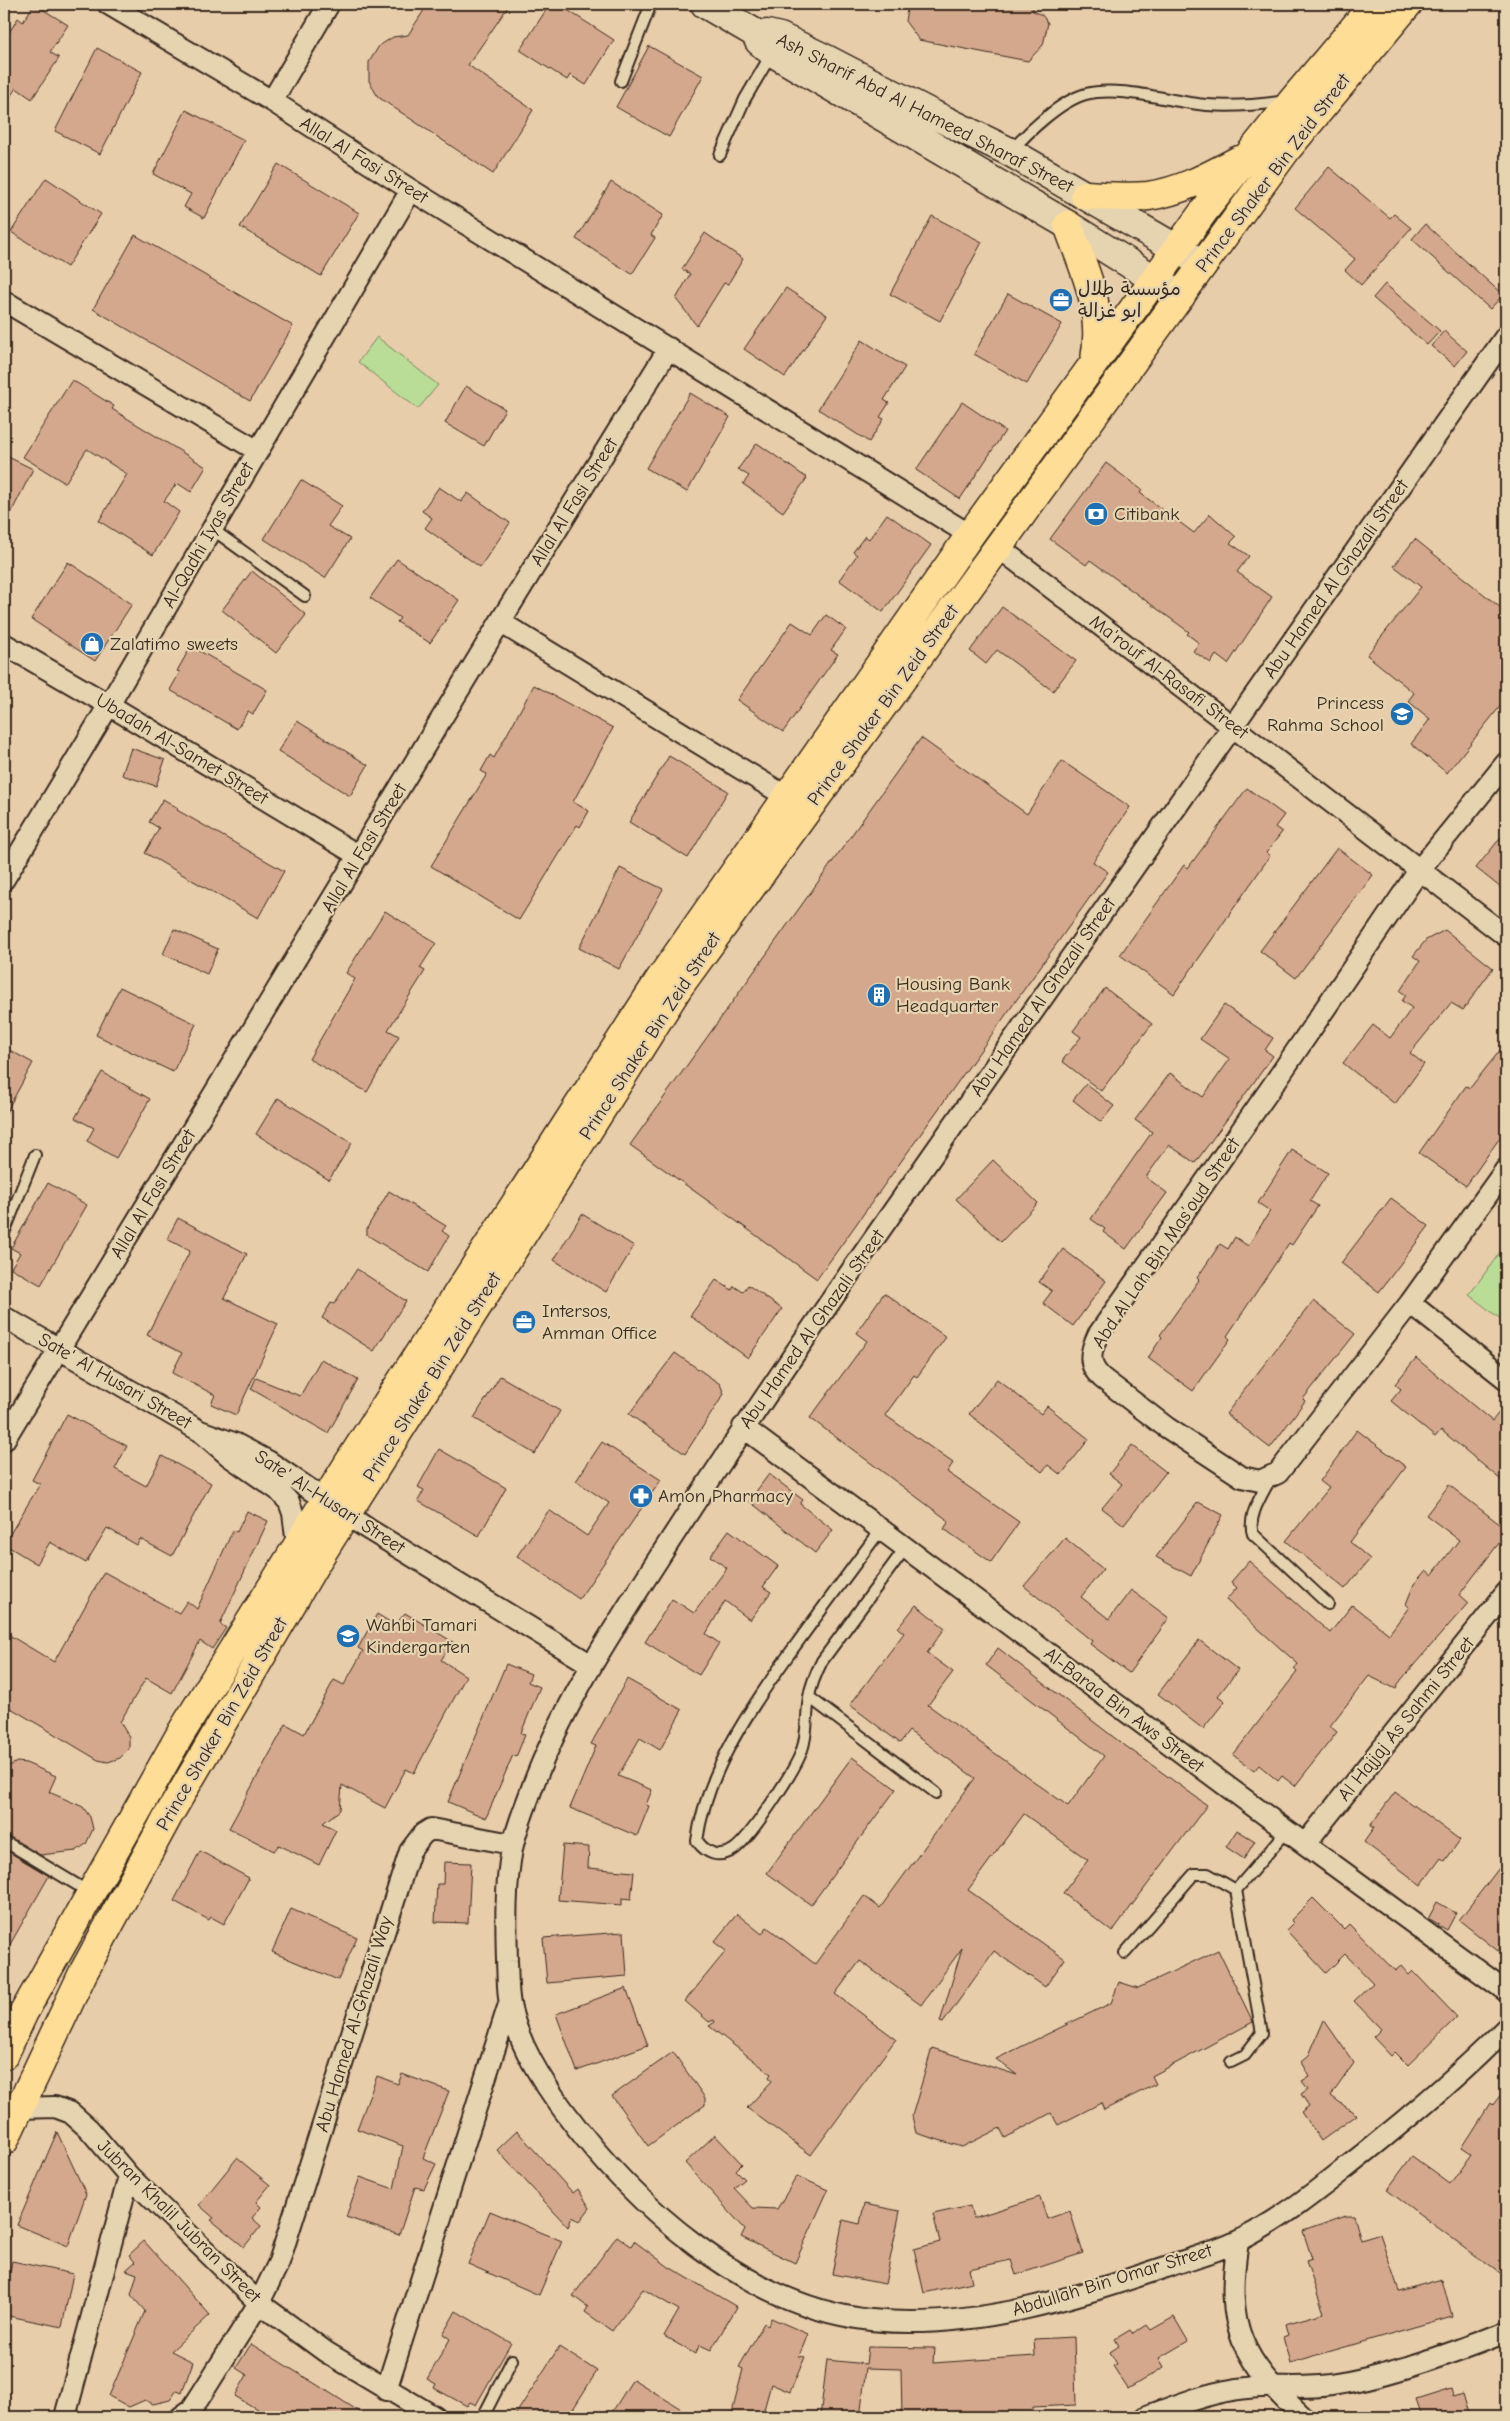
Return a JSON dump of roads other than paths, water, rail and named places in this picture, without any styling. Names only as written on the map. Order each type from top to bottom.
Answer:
[{"type":"main road","name":"Prince Shaker Bin Zeid Street","points":[[797,803],[970,535],[1095,360],[1247,156],[1374,4]]},
{"type":"main road","name":"Prince Shaker Bin Zeid Street","points":[[4,2141],[83,1973],[336,1508],[353,1456],[660,978],[998,547],[1287,149],[1408,4]]},
{"type":"main road","points":[[1085,195],[1149,196],[1204,178],[1247,156]]},
{"type":"main road","points":[[1068,225],[1091,286],[1098,316],[1099,331],[1095,360]]},
{"type":"main road","name":"Prince Shaker Bin Zeid Street","points":[[4,2055],[23,2014],[181,1733],[297,1545],[336,1508]]},
{"type":"street","name":"Allal Al Fasi Street","points":[[108,4],[272,101],[411,190],[970,535]]},
{"type":"street","points":[[272,101],[329,4]]},
{"type":"street","points":[[705,4],[764,43]]},
{"type":"street","name":"Ash Sharif Abd Al Hameed Sharaf Street","points":[[764,43],[780,37],[1010,152],[1203,264]]},
{"type":"street","name":"Ash Sharif Abd Al Hameed Sharaf Street","points":[[764,43],[1068,225],[1154,280]]},
{"type":"street","name":"Al-Qadhi Iyas Street","points":[[4,879],[109,705],[411,190]]},
{"type":"street","points":[[1154,280],[1181,296]]},
{"type":"street","points":[[4,300],[258,450]]},
{"type":"street","name":"Abu Hamed Al Ghazali Street","points":[[590,1664],[743,1427],[1506,336]]},
{"type":"street","name":"Allal Al Fasi Street","points":[[4,1440],[500,622],[669,348]]},
{"type":"street","name":"Ma'rouf Al-Rasafi Street","points":[[998,547],[1233,725],[1506,936]]},
{"type":"street","points":[[500,622],[797,803]]},
{"type":"street","name":"Ubadah Al-Samet Street","points":[[4,644],[109,705],[358,856]]},
{"type":"street","name":"Abd Al Lah Bin Mas’oud Street","points":[[1270,1478],[1251,1480],[1203,1453],[1102,1378],[1096,1372],[1090,1357],[1098,1335],[1273,1085],[1420,869],[1506,763]]},
{"type":"street","points":[[1270,1478],[1278,1473],[1410,1304],[1506,1169]]},
{"type":"street","points":[[1410,1304],[1506,1379]]},
{"type":"street","name":"Sate' Al Husari Street","points":[[4,1317],[200,1431]]},
{"type":"street","name":"Al-Baraa Bin Aws Street","points":[[743,1427],[882,1528],[1287,1831],[1506,1991]]},
{"type":"street","name":"Sate' Al-Husari Street","points":[[200,1431],[236,1444],[268,1460],[296,1477],[336,1508],[590,1664]]},
{"type":"street","name":"Sate' Al-Husari Street","points":[[200,1431],[229,1456],[259,1475],[283,1496],[293,1513],[297,1545]]},
{"type":"street","name":"Al Hajjaj As Sahmi Street","points":[[1305,1844],[1506,1593]]},
{"type":"street","name":"Abdullah Bin Omar Street","points":[[590,1664],[544,1757],[512,1844],[507,1894],[509,2004],[524,2048],[542,2080],[586,2141],[628,2188],[672,2228],[704,2252],[749,2279],[806,2304],[848,2318],[899,2324],[953,2322],[1040,2305],[1238,2242],[1302,2202],[1383,2138],[1462,2073],[1506,2028]]},
{"type":"street","name":"Abu Hamed Al-Ghazali Way","points":[[258,2303],[279,2262],[410,1851],[423,1834],[431,1829],[512,1844]]},
{"type":"street","points":[[386,2390],[509,2004]]},
{"type":"street","name":"Jubran Khalil Jubran Street","points":[[20,2108],[54,2107],[71,2113],[89,2129],[129,2176],[258,2303],[326,2352],[386,2390],[435,2417]]},
{"type":"street","points":[[65,2417],[129,2176]]},
{"type":"street","points":[[1238,2242],[1234,2271],[1237,2326],[1249,2356],[1271,2387],[1303,2417]]},
{"type":"street","points":[[181,2417],[192,2409],[258,2303]]},
{"type":"street","points":[[1145,2417],[1208,2394],[1247,2388],[1300,2388],[1332,2385],[1400,2368],[1474,2345],[1506,2332]]},
{"type":"lane","points":[[621,81],[651,4]]},
{"type":"lane","points":[[720,155],[745,99],[764,43]]},
{"type":"lane","points":[[1010,152],[1025,135],[1061,108],[1085,94],[1113,91],[1206,105],[1244,107],[1292,100]]},
{"type":"lane","points":[[212,528],[304,596]]},
{"type":"lane","points":[[4,1233],[35,1156]]},
{"type":"lane","points":[[1270,1478],[1252,1518],[1250,1526],[1253,1534],[1328,1604]]},
{"type":"lane","points":[[882,1528],[806,1630],[746,1718],[715,1775],[700,1819],[697,1841],[704,1851],[714,1855],[733,1850],[758,1820],[796,1766],[806,1729],[809,1697],[814,1677],[822,1661],[906,1547]]},
{"type":"lane","points":[[809,1697],[936,1793]]},
{"type":"lane","points":[[1236,1890],[1287,1831]]},
{"type":"lane","points":[[4,1841],[90,1893]]},
{"type":"lane","points":[[1125,1953],[1194,1874],[1208,1874],[1236,1890],[1262,2033],[1245,2055],[1231,2062]]},
{"type":"lane","points":[[483,2417],[512,2360]]},
{"type":"place","name":"مؤسسة طلال ابو غزالة","points":[[1061,300]]},
{"type":"place","name":"Citibank","points":[[1096,514]]},
{"type":"place","name":"Zalatimo sweets","points":[[92,644]]},
{"type":"place","name":"Princess Rahma School","points":[[1402,714]]},
{"type":"place","name":"Housing Bank Headquarter","points":[[879,995]]},
{"type":"place","name":"Intersos, Amman Office","points":[[524,1322]]},
{"type":"place","name":"Amon Pharmacy","points":[[641,1496]]},
{"type":"place","name":"Wahbi Tamari Kindergarten","points":[[348,1636]]}]
